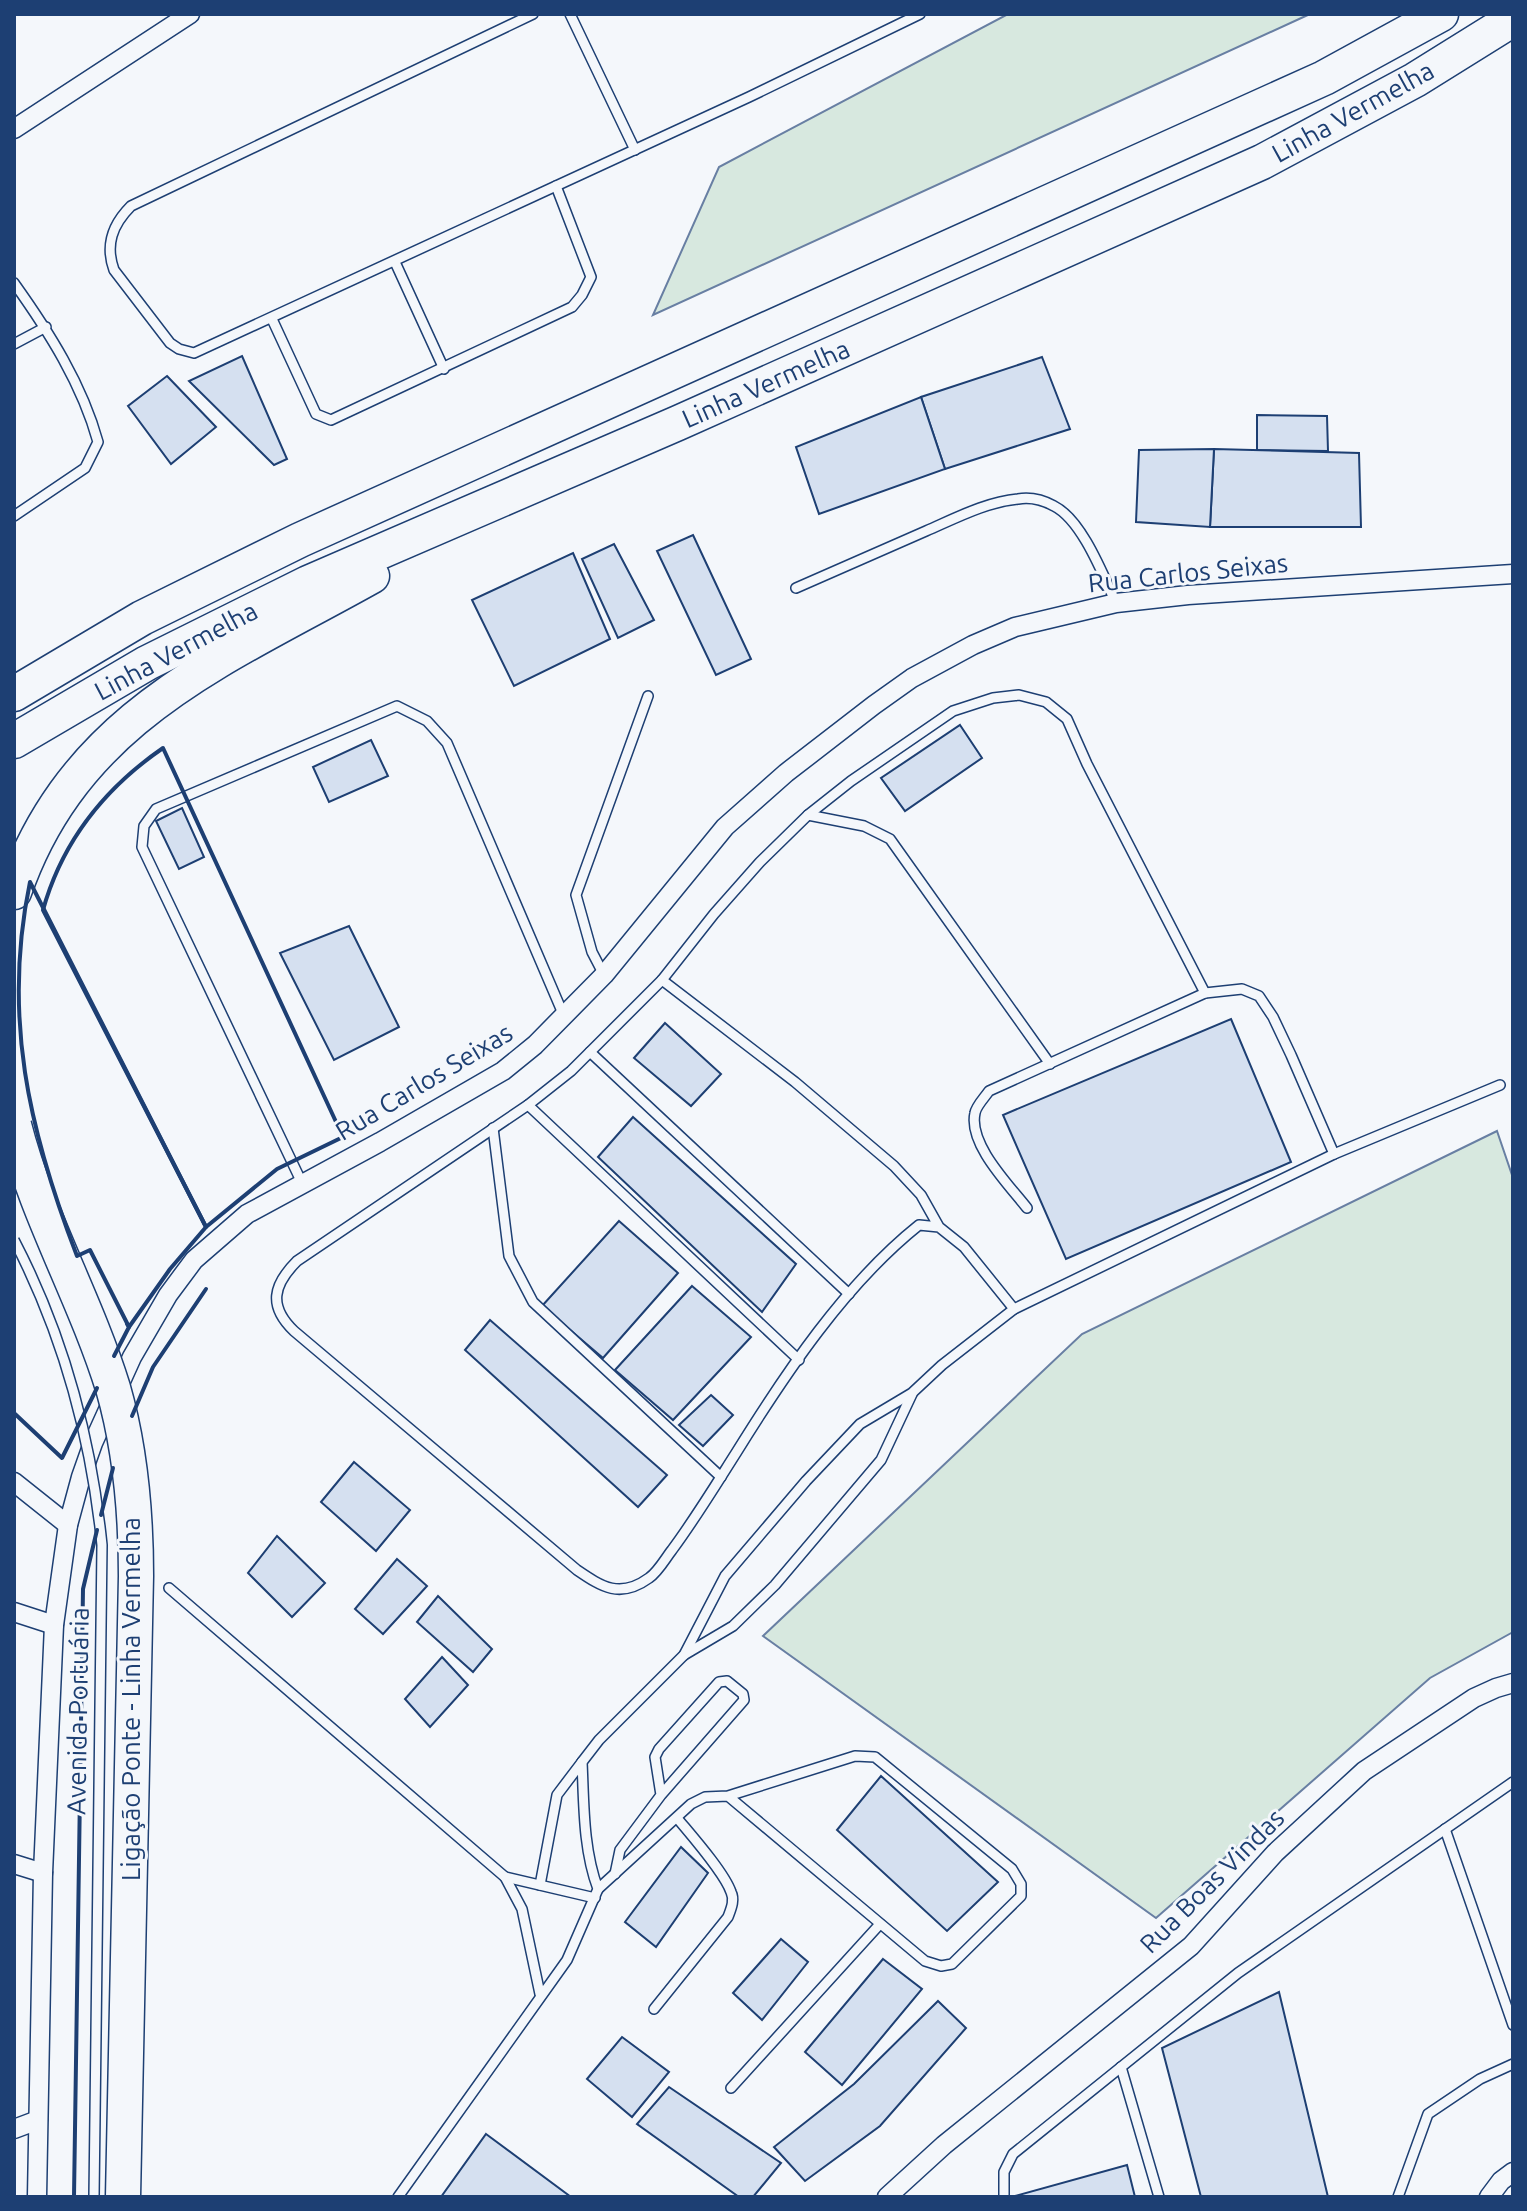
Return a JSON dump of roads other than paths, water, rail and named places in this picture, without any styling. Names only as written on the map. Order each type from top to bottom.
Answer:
[{"type":"highway","name":"Linha Vermelha","points":[[14,694],[142,618],[314,533],[1324,78],[1441,14]]},
{"type":"highway","name":"Linha Vermelha","points":[[14,741],[147,663],[283,595],[1262,162],[1415,80],[1513,19]]},
{"type":"highway","points":[[14,892],[47,820],[74,780],[125,725],[163,695],[536,484]]},
{"type":"highway","name":"Ligação Ponte - Linha Vermelha","points":[[14,1125],[35,1192],[113,1389],[133,1503],[136,1576],[123,2197]]},
{"type":"street","points":[[14,129],[190,14]]},
{"type":"street","name":"Rua Carlos Seixas","points":[[37,2197],[43,1873],[54,1625],[68,1525],[93,1443],[132,1357],[168,1295],[194,1260],[247,1214],[503,1071],[535,1045],[604,975],[725,827],[786,773],[864,713],[912,678],[973,645],[1015,627],[1116,603],[1188,595],[1513,574]]},
{"type":"street","points":[[14,1482],[68,1525]]},
{"type":"street","points":[[14,1612],[54,1625]]},
{"type":"street","name":"Rua Boas Vindas","points":[[887,2197],[944,2145],[1191,1946],[1275,1853],[1364,1771],[1474,1698],[1513,1683]]},
{"type":"street","points":[[14,1864],[43,1873]]},
{"type":"street","points":[[14,2129],[38,2120]]},
{"type":"street","points":[[1489,2197],[1501,2181],[1513,2172]]},
{"type":"lane","points":[[533,14],[131,206],[112,232],[109,244],[114,270],[170,343],[194,353],[635,150],[920,14]]},
{"type":"lane","points":[[570,14],[635,150]]},
{"type":"lane","points":[[272,319],[316,414],[331,420],[444,369],[572,307],[582,295],[591,277],[556,186]]},
{"type":"lane","points":[[395,262],[444,369]]},
{"type":"lane","points":[[14,283],[46,327],[89,410],[98,442],[85,468],[14,516]]},
{"type":"lane","points":[[14,344],[46,327]]},
{"type":"lane","points":[[796,588],[983,506],[1034,499],[1064,512],[1098,563],[1116,603]]},
{"type":"lane","points":[[939,1227],[919,1225],[898,1242],[849,1294],[771,1396],[696,1518],[649,1578],[624,1589],[603,1588],[577,1570],[285,1321],[278,1308],[277,1288],[283,1275],[297,1261],[528,1105],[590,1052],[662,980],[723,903],[808,815],[851,781],[953,711],[993,698],[1019,695],[1046,702],[1067,719],[1205,993]]},
{"type":"lane","points":[[604,975],[592,952],[576,895],[648,696]]},
{"type":"lane","points":[[302,1183],[142,847],[144,826],[156,809],[397,706],[427,721],[447,743],[564,1016]]},
{"type":"lane","points":[[808,815],[864,826],[890,839],[1050,1064]]},
{"type":"lane","points":[[662,980],[795,1082],[894,1166],[921,1195],[939,1227],[964,1247],[1014,1309]]},
{"type":"lane","points":[[1027,1208],[989,1159],[977,1138],[975,1112],[989,1091],[1205,993],[1242,989],[1259,996],[1273,1017],[1334,1154]]},
{"type":"lane","points":[[590,1052],[849,1294]]},
{"type":"lane","points":[[684,1655],[725,1576],[806,1481],[860,1424],[912,1393],[942,1365],[1014,1309],[1334,1154],[1500,1085]]},
{"type":"lane","points":[[528,1105],[799,1360]]},
{"type":"lane","points":[[493,1128],[509,1256],[533,1302],[721,1477]]},
{"type":"lane","name":"Avenida Portuária","points":[[14,1240],[43,1299],[66,1359],[88,1451],[102,1545],[94,2197]]},
{"type":"lane","points":[[540,1885],[557,1795],[599,1740],[684,1655],[733,1626],[775,1585],[881,1460],[912,1393]]},
{"type":"lane","points":[[169,1588],[505,1877],[522,1909],[540,1994]]},
{"type":"lane","points":[[615,1874],[620,1850],[661,1795],[744,1700],[743,1694],[727,1681],[719,1682],[659,1749],[655,1757],[661,1795]]},
{"type":"lane","points":[[398,2197],[567,1960],[596,1894],[691,1804],[705,1797],[728,1796],[855,1756],[875,1757],[1012,1869],[1021,1884],[1021,1896],[952,1964],[941,1966],[925,1961],[728,1796]]},
{"type":"lane","points":[[582,1762],[583,1814],[596,1894]]},
{"type":"lane","points":[[1004,2197],[1004,2172],[1013,2154],[1238,1973],[1513,1782]]},
{"type":"lane","points":[[654,2009],[728,1917],[733,1903],[732,1892],[677,1818]]},
{"type":"lane","points":[[1445,1829],[1513,2025]]},
{"type":"lane","points":[[505,1877],[596,1894]]},
{"type":"lane","points":[[731,2088],[880,1924]]},
{"type":"lane","points":[[1398,2197],[1428,2114],[1480,2079],[1513,2064]]},
{"type":"lane","points":[[1121,2067],[1159,2197]]}]
